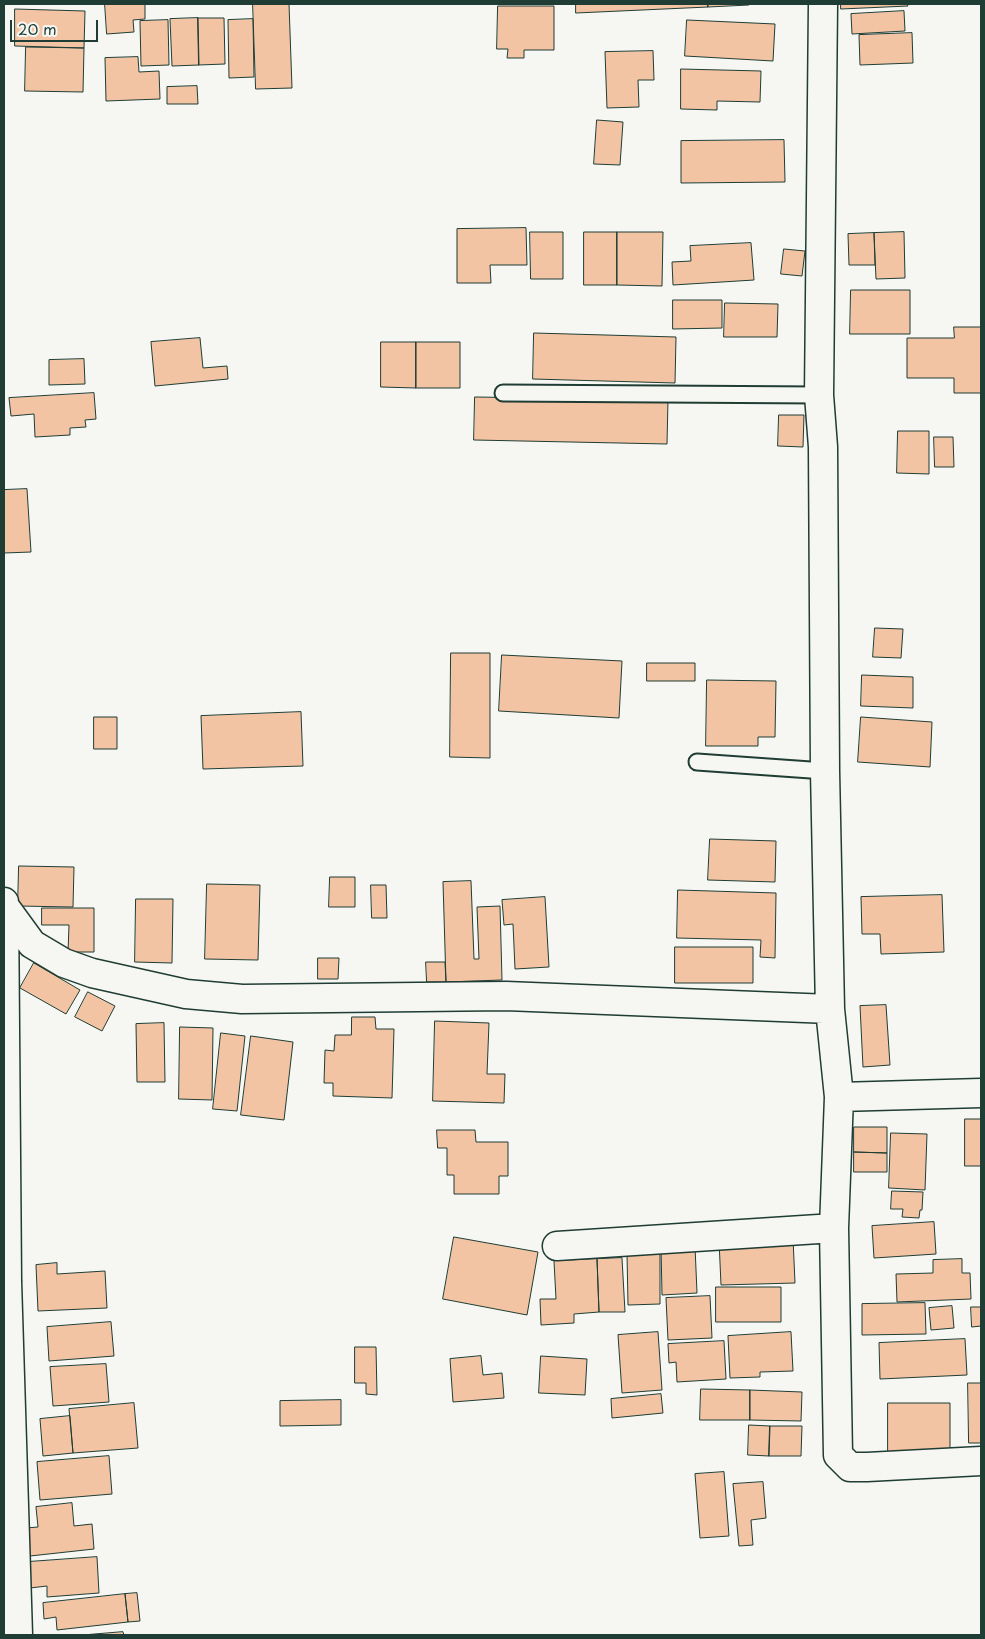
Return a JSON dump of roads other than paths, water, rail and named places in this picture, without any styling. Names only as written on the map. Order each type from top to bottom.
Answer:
[{"type":"street","points":[[822,4],[820,396],[823,447],[825,771],[830,1009],[839,1096],[834,1228],[838,1455],[850,1467],[867,1468],[981,1462]]},
{"type":"street","points":[[4,902],[32,944],[64,963],[92,973],[186,994],[242,998],[506,996],[830,1009]]},
{"type":"street","points":[[4,902],[6,1281],[18,1635]]},
{"type":"street","points":[[839,1096],[981,1093]]},
{"type":"street","points":[[557,1246],[834,1228]]},
{"type":"lane","points":[[503,393],[820,396]]},
{"type":"lane","points":[[696,762],[825,771]]}]
